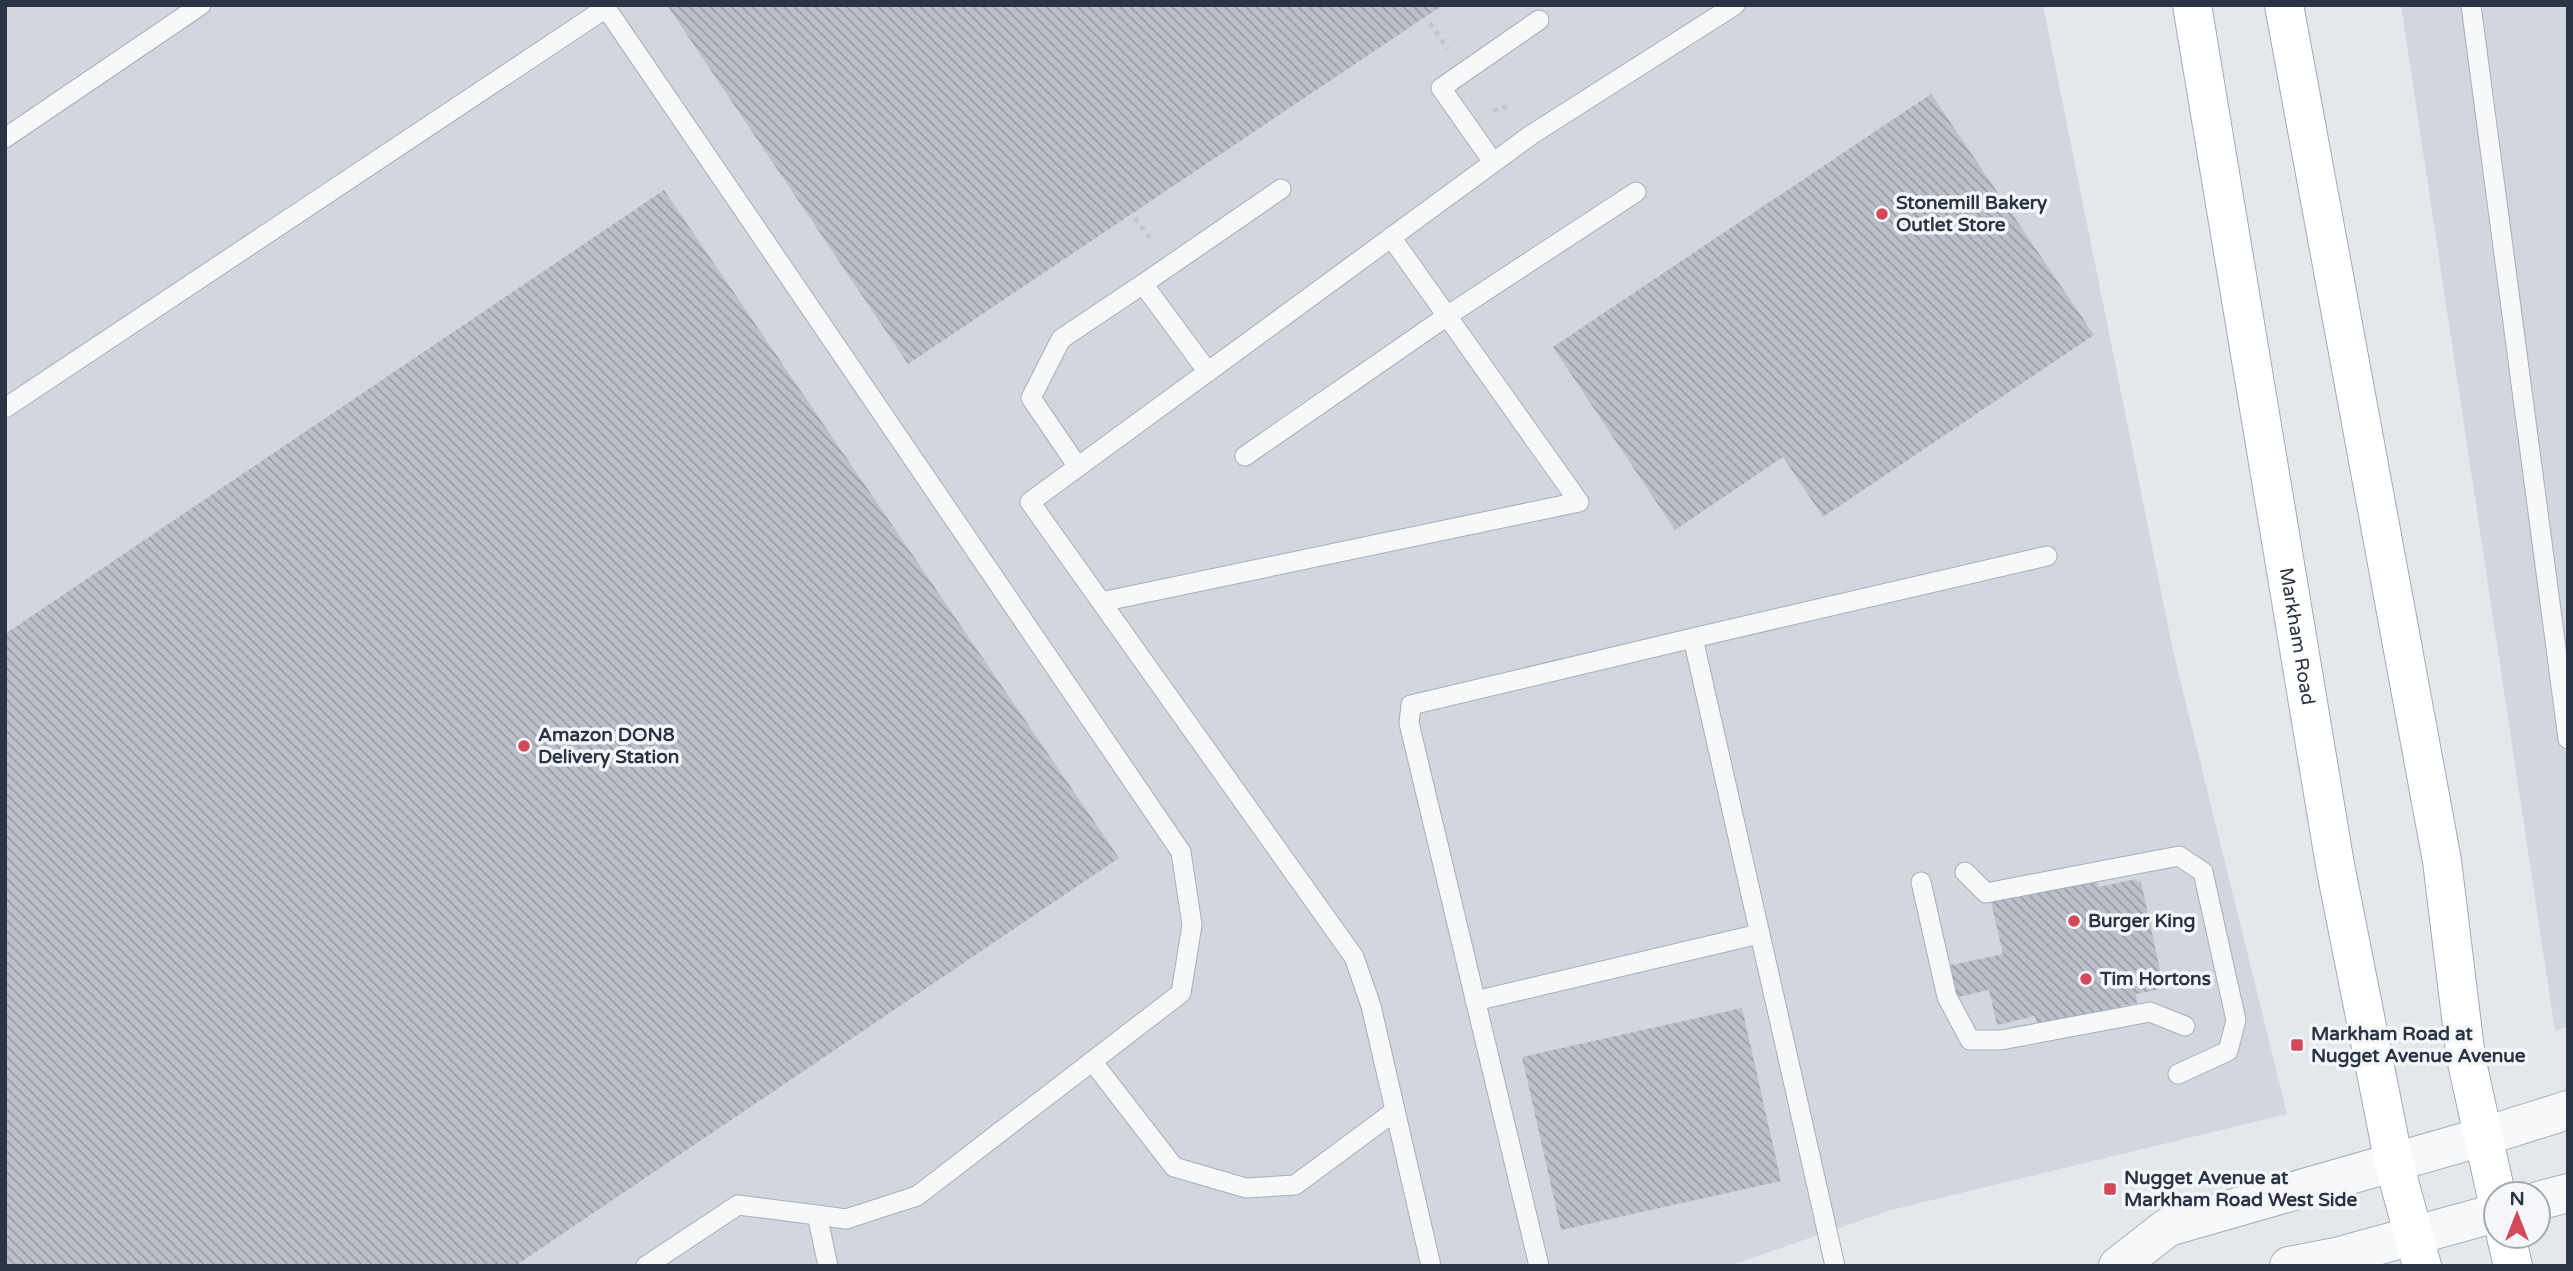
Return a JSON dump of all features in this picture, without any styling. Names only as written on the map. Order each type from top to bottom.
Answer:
[{"type":"main road","name":"Markham Road","points":[[2192,5],[2335,865],[2394,1163],[2418,1250]]},
{"type":"main road","points":[[2284,5],[2442,861],[2466,1058],[2493,1180]]},
{"type":"street","points":[[2118,1266],[2168,1227],[2568,1110]]},
{"type":"street","points":[[2289,1266],[2336,1257],[2418,1250],[2482,1220]]},
{"type":"lane","points":[[5,138],[201,5]]},
{"type":"lane","points":[[1431,1266],[1371,1006],[1354,957],[1030,502],[1531,135],[1735,5]]},
{"type":"lane","points":[[2471,5],[2568,739]]},
{"type":"lane","points":[[5,408],[606,8],[1181,852],[1192,925],[1181,993],[917,1196],[846,1219],[738,1205],[646,1266]]},
{"type":"lane","points":[[1493,163],[1441,88],[1539,20]]},
{"type":"lane","points":[[1078,467],[1031,398],[1061,339],[1280,188]]},
{"type":"lane","points":[[1245,456],[1447,316],[1636,192]]},
{"type":"lane","points":[[1101,602],[1579,502],[1391,237]]},
{"type":"lane","points":[[1143,284],[1208,372]]},
{"type":"lane","points":[[1539,1266],[1409,723],[1411,705],[2047,556]]},
{"type":"lane","points":[[1693,638],[1835,1266]]},
{"type":"lane","points":[[1965,872],[1986,893],[2179,856],[2203,872],[2236,1020],[2228,1051],[2178,1074]]},
{"type":"lane","points":[[1921,882],[1947,997],[1970,1040],[2001,1040],[2150,1012],[2185,1026]]},
{"type":"lane","points":[[1475,1001],[1759,934]]},
{"type":"lane","points":[[1092,1061],[1174,1167],[1246,1188],[1295,1185],[1395,1111]]},
{"type":"lane","points":[[817,1215],[828,1266]]},
{"type":"path","points":[[1430,23],[1452,55]]},
{"type":"path","points":[[1135,218],[1156,248]]},
{"type":"shaded area","points":[[5,5],[2043,5],[2173,651],[2287,1114],[1891,1210],[1729,1266],[5,1266]]},
{"type":"shaded area","points":[[2401,5],[2568,5],[2568,1026],[2555,1031]]},
{"type":"building","points":[[667,5],[1443,5],[908,364]]},
{"type":"building","name":"Stonemill Bakery Outlet Store","points":[[1931,94],[2094,335],[1823,517],[1783,457],[1675,530],[1553,347]]},
{"type":"building","name":"Amazon DON8 Delivery Station","points":[[664,190],[1119,858],[515,1266],[5,1266],[5,634]]},
{"type":"building","points":[[2096,879],[2098,887],[2137,879],[2137,882],[2141,881],[2163,985],[2160,986],[2161,989],[2136,994],[2137,1003],[2037,1025],[2035,1016],[1997,1025],[1989,990],[1954,998],[1947,966],[2003,954],[1991,902]]},
{"type":"building","points":[[1742,1008],[1781,1181],[1561,1230],[1522,1057]]},
{"type":"place","name":"Stonemill Bakery Outlet Store","points":[[1882,214]]},
{"type":"place","name":"Amazon DON8 Delivery Station","points":[[524,746]]},
{"type":"place","name":"Burger King","points":[[2074,921]]},
{"type":"place","name":"Tim Hortons","points":[[2086,979]]},
{"type":"place","name":"Markham Road at Nugget Avenue Avenue","points":[[2297,1045]]},
{"type":"place","name":"Nugget Avenue at Markham Road West Side","points":[[2110,1189]]}]
